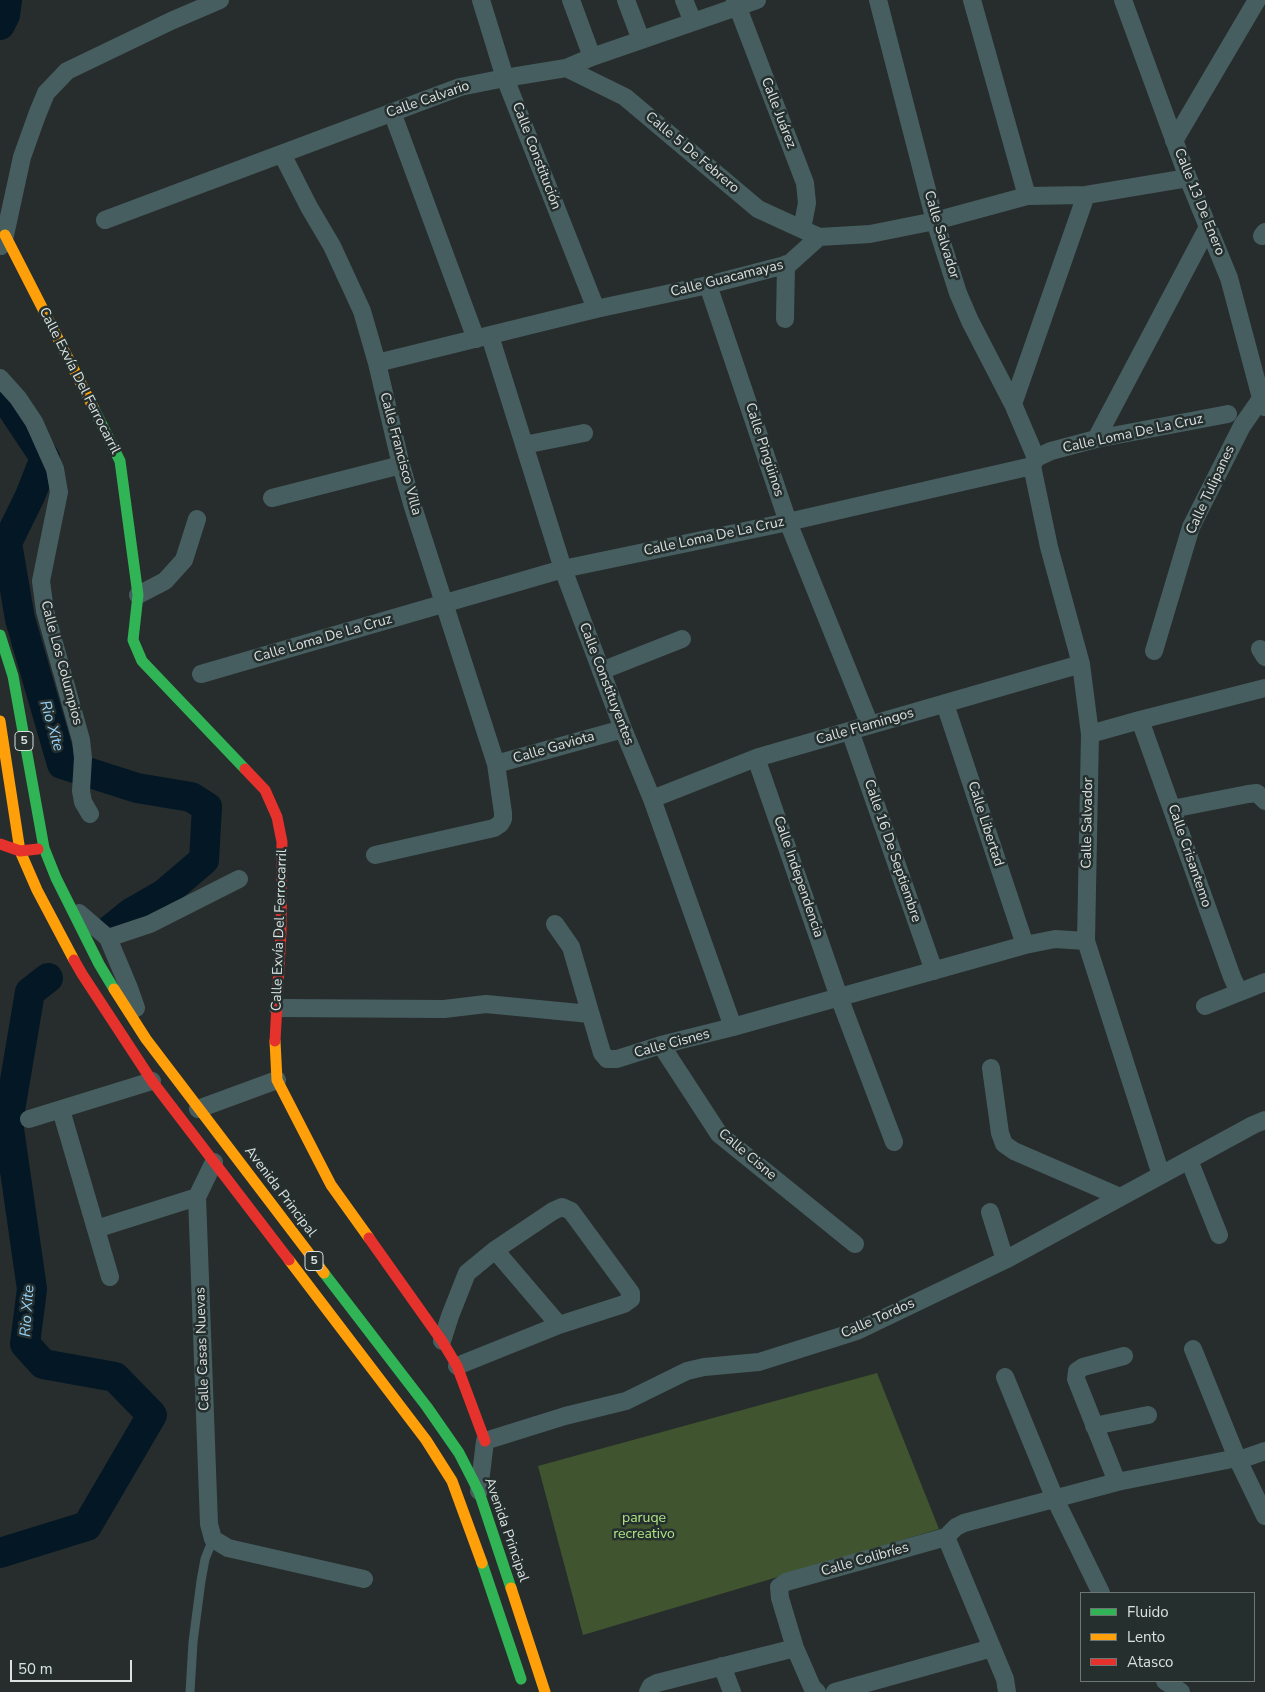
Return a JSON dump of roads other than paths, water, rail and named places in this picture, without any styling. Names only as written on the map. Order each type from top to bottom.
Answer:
[{"type":"main road","name":"Calle Exvía Del Ferrocarril","points":[[3,242],[120,461],[138,595],[133,640],[142,660],[265,790],[277,817],[282,842],[278,1008],[275,1042],[277,1080],[331,1185],[442,1341],[457,1366],[485,1441]]},
{"type":"main road","name":"5","points":[[0,635],[13,676],[44,848]]},
{"type":"main road","name":"5","points":[[0,721],[20,851],[37,890],[82,974],[152,1081],[426,1440],[452,1481],[469,1524],[521,1681],[527,1692]]},
{"type":"main road","points":[[0,844],[20,851],[44,848]]},
{"type":"main road","name":"Avenida Principal","points":[[44,848],[67,902],[99,964],[146,1039],[427,1407],[459,1454],[479,1492],[545,1692]]},
{"type":"street","points":[[3,242],[22,157],[36,115],[46,93],[66,71],[220,0]]},
{"type":"street","name":"Calle Constitución","points":[[481,0],[506,78],[596,309]]},
{"type":"street","points":[[571,0],[592,57]]},
{"type":"street","points":[[626,0],[640,40]]},
{"type":"street","points":[[684,0],[693,22]]},
{"type":"street","name":"Calle Calvario","points":[[105,220],[460,87],[566,68],[693,22],[736,3],[757,0]]},
{"type":"street","name":"Calle Salvador","points":[[878,0],[935,221],[958,292],[970,321],[1013,404],[1034,462],[1049,547],[1081,664],[1090,734],[1086,941],[1161,1176]]},
{"type":"street","points":[[972,0],[1027,196]]},
{"type":"street","points":[[1174,141],[1257,0]]},
{"type":"street","name":"Calle 13 De Enero","points":[[1126,2],[1174,141],[1229,278],[1264,399]]},
{"type":"street","name":"Calle Juárez","points":[[736,3],[805,182],[808,203],[802,229]]},
{"type":"street","name":"Calle 5 De Febrero","points":[[566,68],[625,97],[758,209],[819,237]]},
{"type":"street","name":"Calle Constituyentes","points":[[392,112],[524,445],[563,569],[623,729],[652,799],[733,1028]]},
{"type":"street","name":"Calle Francisco Villa","points":[[282,154],[309,207],[332,246],[362,312],[377,363],[401,465],[496,764]]},
{"type":"street","points":[[819,237],[870,234],[935,221],[1027,196],[1086,195],[1188,178]]},
{"type":"street","points":[[1013,404],[1086,195]]},
{"type":"street","points":[[1096,439],[1208,227]]},
{"type":"street","name":"Calle Guacamayas","points":[[377,363],[789,264],[819,237]]},
{"type":"street","points":[[785,318],[786,264]]},
{"type":"street","name":"Calle Pingüinos","points":[[708,285],[788,522],[870,724]]},
{"type":"street","name":"Calle Los Columpios","points":[[0,378],[18,398],[34,422],[55,469],[59,492],[41,581],[45,612],[78,726],[83,758],[81,791],[83,802],[90,814]]},
{"type":"street","name":"Calle Tulipanes","points":[[1154,651],[1191,528],[1242,426],[1264,399]]},
{"type":"street","name":"Calle Loma De La Cruz","points":[[201,674],[563,569],[788,522],[1034,462],[1052,450],[1096,439],[1228,414]]},
{"type":"street","points":[[524,445],[584,433]]},
{"type":"street","points":[[272,498],[401,465]]},
{"type":"street","points":[[138,595],[165,581],[184,560],[196,519]]},
{"type":"street","points":[[601,671],[682,639]]},
{"type":"street","name":"Calle Flamingos","points":[[652,799],[756,758],[1081,664]]},
{"type":"street","points":[[1090,734],[1265,688]]},
{"type":"street","name":"Calle Libertad","points":[[945,704],[1025,945]]},
{"type":"street","name":"Calle Crisantemo","points":[[1140,720],[1239,992]]},
{"type":"street","name":"Calle Gaviota","points":[[375,855],[494,828],[500,824],[503,818],[496,764],[623,729]]},
{"type":"street","name":"Calle 16 De Septiembre","points":[[850,731],[934,971]]},
{"type":"street","name":"Calle Independencia","points":[[756,758],[839,997],[894,1142]]},
{"type":"street","points":[[1172,809],[1257,793],[1265,801]]},
{"type":"street","points":[[108,938],[150,924],[239,879]]},
{"type":"street","points":[[67,902],[108,938],[130,988],[146,1039]]},
{"type":"street","points":[[278,1008],[444,1008],[486,1004],[590,1014],[571,947],[555,924]]},
{"type":"street","name":"Calle Cisnes","points":[[590,1014],[602,1054],[607,1060],[617,1060],[661,1045],[733,1028],[1025,945],[1054,939],[1086,941]]},
{"type":"street","points":[[1205,1006],[1265,982]]},
{"type":"street","name":"Calle Cisne","points":[[661,1045],[719,1134],[856,1244]]},
{"type":"street","points":[[991,1068],[1000,1134],[1004,1144],[1120,1197]]},
{"type":"street","points":[[198,1108],[277,1080]]},
{"type":"street","points":[[29,1119],[152,1081]]},
{"type":"street","points":[[61,1110],[110,1276]]},
{"type":"street","name":"Calle Tordos","points":[[485,1441],[565,1416],[626,1401],[687,1371],[704,1367],[759,1362],[856,1331],[1005,1260],[1265,1120]]},
{"type":"street","points":[[1189,1160],[1219,1235]]},
{"type":"street","name":"Calle Casas Nuevas","points":[[213,1539],[209,1524],[197,1197],[214,1162]]},
{"type":"street","points":[[96,1229],[197,1197]]},
{"type":"street","points":[[442,1341],[467,1273],[495,1250],[562,1207],[572,1211],[630,1292],[631,1299],[624,1304],[559,1325],[457,1366]]},
{"type":"street","points":[[990,1212],[1005,1260]]},
{"type":"street","points":[[495,1250],[559,1325]]},
{"type":"street","points":[[1193,1349],[1237,1458],[1265,1516]]},
{"type":"street","points":[[1117,1482],[1076,1379],[1077,1371],[1083,1367],[1124,1356]]},
{"type":"street","points":[[1005,1377],[1055,1499],[1101,1592]]},
{"type":"street","points":[[1094,1426],[1148,1415]]},
{"type":"street","points":[[479,1492],[485,1441]]},
{"type":"street","points":[[1006,1692],[1005,1679],[946,1538],[956,1527],[964,1523],[1117,1482],[1245,1458],[1265,1451]]},
{"type":"street","name":"Calle Colibríes","points":[[818,1692],[812,1687],[795,1648],[780,1598],[780,1587],[786,1582],[946,1538]]},
{"type":"street","points":[[213,1539],[228,1548],[364,1579]]},
{"type":"street","points":[[648,1692],[651,1686],[658,1683],[795,1648]]},
{"type":"street","points":[[835,1692],[992,1648]]},
{"type":"street","points":[[722,1666],[732,1692]]},
{"type":"street","points":[[1166,1682],[1181,1692]]},
{"type":"lane","points":[[190,1692],[193,1642],[201,1581],[213,1539]]},
{"type":"waterway","name":"Rio Xite","points":[[0,25],[5,15],[7,0]]},
{"type":"waterway","name":"Rio Xite","points":[[0,390],[45,458],[30,496],[7,543],[20,619],[62,764],[137,788],[191,797],[207,807],[204,860],[164,894],[131,913],[110,930]]},
{"type":"waterway","name":"Rio Xite","points":[[0,1553],[87,1526],[152,1415],[115,1377],[43,1364],[25,1344],[32,1289],[8,1122],[30,992],[48,978]]},
{"type":"park label","name":"paruqe recreativo","points":[[644,1528]]}]
